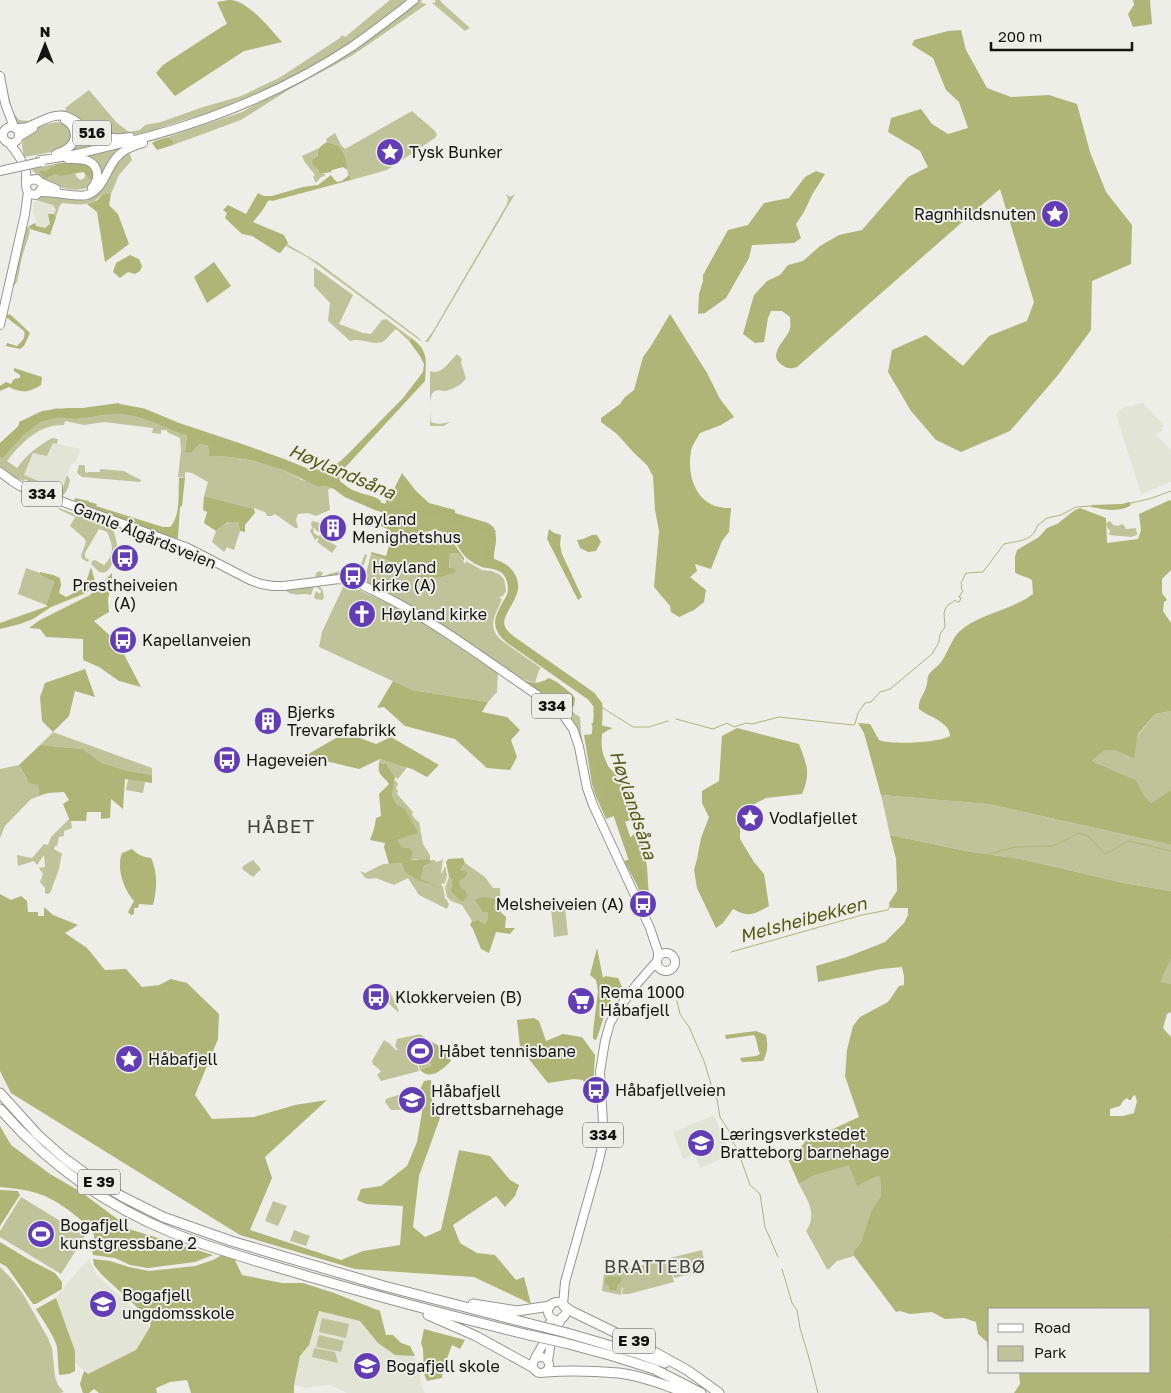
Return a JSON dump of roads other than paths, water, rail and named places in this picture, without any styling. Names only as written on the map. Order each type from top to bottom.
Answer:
[{"type":"highway","name":"E 39","points":[[0,1093],[38,1135],[64,1158],[90,1177],[123,1197],[163,1217],[220,1238],[384,1286],[594,1340],[663,1362],[702,1380]]},
{"type":"highway","name":"E 39","points":[[0,1109],[41,1152],[74,1178],[101,1197],[150,1223],[174,1233],[226,1252],[352,1289],[449,1316],[565,1343],[626,1360],[654,1370],[701,1393]]},
{"type":"highway","name":"E 39","points":[[384,1286],[420,1291],[472,1304],[517,1311],[550,1308]]},
{"type":"highway","name":"E 39","points":[[352,1289],[460,1328],[534,1362]]},
{"type":"highway","name":"E 39","points":[[563,1305],[571,1311],[687,1370],[718,1393]]},
{"type":"highway","name":"E 39","points":[[546,1372],[620,1373],[686,1393]]},
{"type":"main road","name":"516","points":[[4,168],[174,130],[239,106],[316,68],[352,46],[414,0]]},
{"type":"main road","points":[[0,76],[5,102],[18,131],[23,157],[29,170],[42,188],[25,214]]},
{"type":"main road","points":[[0,325],[25,214],[27,188],[23,164],[14,149],[3,137],[5,102]]},
{"type":"main road","name":"516","points":[[15,127],[28,126],[53,116],[62,115],[72,118],[92,133],[106,138],[126,138],[162,129],[174,130]]},
{"type":"main road","name":"516","points":[[19,138],[32,128],[52,120],[62,119],[71,124],[75,133],[73,144],[64,151],[42,160]]},
{"type":"main road","points":[[4,130],[15,127]]},
{"type":"main road","name":"516","points":[[39,193],[54,192],[81,195],[91,193],[99,186],[116,158],[125,150],[164,136],[174,130]]},
{"type":"main road","points":[[9,143],[16,142],[19,138]]},
{"type":"main road","name":"516","points":[[38,181],[58,189],[85,192],[94,186],[98,176],[92,163],[81,159],[42,160]]},
{"type":"main road","points":[[27,188],[30,180],[38,181]]},
{"type":"main road","points":[[27,188],[34,195],[39,193]]},
{"type":"main road","name":"Gamle Ålgårdsveien","points":[[0,472],[12,481],[30,490],[182,546],[256,582],[278,586],[339,579],[358,583],[428,621],[546,701],[563,715],[573,729],[593,805],[650,928],[658,952],[657,959]]},
{"type":"main road","name":"Gamle Ålgårdsveien","points":[[650,928],[664,950],[669,953]]},
{"type":"main road","name":"334","points":[[546,1372],[549,1367],[551,1341],[565,1313],[563,1305],[565,1282],[602,1147],[603,1123],[600,1072],[602,1050],[607,1032],[614,1016],[657,959],[664,953],[669,953]]},
{"type":"main road","points":[[664,971],[671,969],[674,965],[675,960],[669,953]]},
{"type":"main road","name":"334","points":[[657,959],[659,968],[664,971]]},
{"type":"main road","name":"334","points":[[632,991],[646,979],[664,971]]},
{"type":"main road","name":"334","points":[[534,1362],[546,1339],[550,1308],[565,1282]]},
{"type":"main road","points":[[562,1317],[555,1319],[550,1308],[558,1302],[563,1305]]},
{"type":"main road","points":[[546,1372],[537,1373],[534,1362],[543,1357],[548,1362]]},
{"type":"waterway","name":"Høylandsåna","points":[[0,449],[25,426],[40,417],[57,413],[76,414],[122,409],[143,413],[177,427],[282,463],[336,485],[347,493],[377,506],[403,514],[429,510],[486,527],[490,530],[491,535],[490,562],[505,569],[513,581],[513,590],[501,614],[502,631],[511,640],[591,696],[598,705],[596,737],[599,759],[646,897]]},
{"type":"waterway","points":[[1131,503],[1171,491]]},
{"type":"waterway","points":[[676,719],[713,729],[727,723],[734,727],[779,717],[855,724],[858,713],[865,703],[871,702],[880,692],[890,689],[932,654],[945,627],[944,613],[946,607],[955,600],[959,602],[961,598],[959,597],[963,591],[961,583],[966,573],[983,572],[1004,544],[1029,537],[1037,526],[1047,518],[1061,515],[1076,507],[1092,506]]},
{"type":"waterway","points":[[598,705],[633,727],[649,727],[668,721]]},
{"type":"waterway","points":[[918,873],[923,869],[935,869],[1015,847],[1053,846],[1079,833],[1088,836],[1105,854],[1129,841],[1171,851]]},
{"type":"waterway","name":"Melsheibekken","points":[[731,952],[862,915],[888,910],[893,898],[902,891]]},
{"type":"waterway","points":[[677,1001],[680,1014],[689,1027],[704,1061],[711,1084],[711,1092],[717,1099],[720,1117],[737,1148],[750,1185],[760,1194],[765,1227],[778,1257]]},
{"type":"waterway","points":[[1101,1308],[1105,1296],[1128,1289],[1145,1278],[1160,1264],[1158,1248],[1171,1235]]},
{"type":"waterway","points":[[782,1269],[792,1303],[797,1310],[800,1328],[818,1393]]},
{"type":"waterway","points":[[1020,1393],[1027,1382],[1037,1373]]},
{"type":"place","name":"Tysk Bunker","points":[[390,152]]},
{"type":"place","name":"Ragnhildsnuten","points":[[1055,214]]},
{"type":"place","name":"Høyland Menighetshus","points":[[333,528]]},
{"type":"place","name":"Prestheiveien (A)","points":[[125,558]]},
{"type":"place","name":"Høyland kirke (A)","points":[[353,576]]},
{"type":"place","name":"Høyland kirke","points":[[362,614]]},
{"type":"place","name":"Kapellanveien","points":[[123,640]]},
{"type":"place","name":"Bjerks Trevarefabrikk","points":[[268,721]]},
{"type":"place","name":"Hageveien","points":[[227,760]]},
{"type":"place","name":"Vodlafjellet","points":[[750,818]]},
{"type":"place","name":"Melsheiveien (A)","points":[[643,904]]},
{"type":"place","name":"Klokkerveien (B)","points":[[376,997]]},
{"type":"place","name":"Rema 1000 Håbafjell","points":[[581,1001]]},
{"type":"place","name":"Håbet tennisbane","points":[[420,1051]]},
{"type":"place","name":"Håbafjell","points":[[129,1059]]},
{"type":"place","name":"Håbafjellveien","points":[[596,1090]]},
{"type":"place","name":"Håbafjell idrettsbarnehage","points":[[412,1100]]},
{"type":"place","name":"Læringsverkstedet Bratteborg barnehage","points":[[701,1143]]},
{"type":"place","name":"Bogafjell kunstgressbane 2","points":[[41,1234]]},
{"type":"place","name":"Bogafjell ungdomsskole","points":[[103,1304]]},
{"type":"place","name":"Bogafjell skole","points":[[367,1366]]},
{"type":"district","name":"HÅBET","points":[[281,826]]},
{"type":"district","name":"BRATTEBØ","points":[[655,1267]]}]
